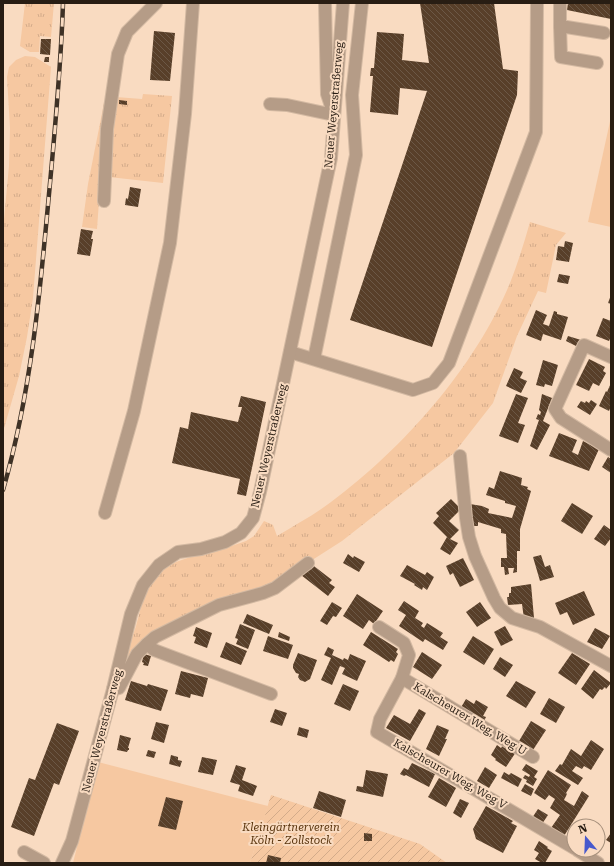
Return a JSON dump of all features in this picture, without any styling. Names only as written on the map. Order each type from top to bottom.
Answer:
[{"type":"street","points":[[104,201],[106,129],[118,54],[127,32],[156,3]]},
{"type":"street","points":[[105,513],[134,411],[170,243],[185,114],[193,3]]},
{"type":"street","points":[[324,3],[327,94],[334,115]]},
{"type":"street","name":"Neuer Weyerstraßerweg","points":[[62,863],[72,841],[113,689],[131,614],[143,585],[159,565],[178,552],[201,549],[225,542],[241,533],[253,518],[260,492],[331,158],[343,3]]},
{"type":"street","points":[[314,359],[356,155],[352,95],[362,3]]},
{"type":"street","points":[[290,352],[413,390],[433,383],[449,363],[536,132],[537,3]]},
{"type":"street","points":[[560,3],[561,57],[597,63]]},
{"type":"street","points":[[560,26],[604,33]]},
{"type":"street","points":[[270,104],[287,105],[334,115]]},
{"type":"street","points":[[611,357],[584,345],[555,409],[561,418],[611,450]]},
{"type":"street","points":[[460,456],[466,518],[470,537],[478,563],[500,608],[512,618],[540,627],[611,666]]},
{"type":"street","points":[[113,689],[119,688],[137,654],[155,637],[219,605],[263,593],[275,588],[308,563]]},
{"type":"street","name":"Kalscheurer Weg, Weg U","points":[[379,627],[404,643],[409,655],[402,678],[533,758]]},
{"type":"street","points":[[147,644],[154,650],[271,694]]},
{"type":"street","name":"Kalscheurer Weg, Weg V","points":[[402,678],[380,719],[377,732],[566,843]]},
{"type":"street","points":[[24,852],[44,863]]},
{"type":"green space","points":[[25,3],[54,3],[51,37],[40,36],[39,52],[30,52],[20,46]]},
{"type":"green space","points":[[25,56],[35,57],[51,67],[33,298],[19,376],[3,432],[3,230],[9,166],[10,128],[7,77],[9,67],[16,60]]},
{"type":"green space","points":[[143,94],[172,96],[163,183],[109,177],[116,97],[142,99]]},
{"type":"green space","points":[[104,103],[106,104],[97,229],[82,227],[88,184]]},
{"type":"green space","points":[[611,117],[611,227],[588,222]]},
{"type":"green space","points":[[530,222],[566,233],[556,245],[546,293],[538,291],[517,336],[493,403],[454,453],[342,541],[270,587],[163,627],[126,668],[123,665],[144,596],[158,573],[176,562],[196,555],[217,551],[246,541],[254,536],[264,521],[273,525],[277,536],[311,516],[358,481],[385,457],[435,404],[478,345],[496,314],[513,275]]},
{"type":"green space","points":[[98,762],[268,806],[250,863],[73,863]]},
{"type":"green space","name":"Kleingärtnerverein Köln - Zollstock","points":[[271,795],[420,844],[447,863],[250,863]]},
{"type":"building","points":[[420,3],[494,3],[503,69],[518,71],[517,95],[432,347],[350,320],[427,91],[400,88],[398,115],[370,112],[373,76],[370,76],[371,68],[374,68],[377,32],[404,34],[402,60],[429,63]]},
{"type":"building","points":[[568,3],[611,3],[611,19],[567,10]]},
{"type":"building","points":[[154,31],[175,33],[170,81],[150,80]]},
{"type":"building","points":[[41,39],[51,39],[50,55],[40,54]]},
{"type":"building","points":[[45,57],[49,57],[49,62],[44,62]]},
{"type":"building","points":[[119,100],[127,101],[127,105],[119,104]]},
{"type":"building","points":[[130,187],[141,189],[138,207],[125,205],[126,198],[128,199]]},
{"type":"building","points":[[81,229],[93,231],[90,256],[77,254]]},
{"type":"building","points":[[565,241],[573,243],[569,262],[556,260],[558,246],[564,247]]},
{"type":"building","points":[[559,274],[570,276],[568,284],[557,282]]},
{"type":"building","points":[[611,295],[611,304],[608,303]]},
{"type":"building","points":[[536,310],[547,315],[543,324],[549,326],[554,311],[557,312],[557,314],[568,317],[561,340],[543,334],[541,341],[526,335]]},
{"type":"building","points":[[603,318],[611,321],[611,337],[609,341],[596,336]]},
{"type":"building","points":[[568,336],[581,340],[578,347],[566,341]]},
{"type":"building","points":[[589,359],[605,367],[603,371],[606,373],[599,386],[593,383],[589,391],[576,385]]},
{"type":"building","points":[[543,360],[558,365],[552,386],[545,384],[544,387],[536,385]]},
{"type":"building","points":[[514,368],[523,372],[520,378],[527,381],[521,393],[506,386]]},
{"type":"building","points":[[611,383],[611,406],[609,411],[599,406]]},
{"type":"building","points":[[516,394],[528,398],[518,423],[525,425],[518,443],[499,436]]},
{"type":"building","points":[[542,394],[552,398],[543,421],[550,425],[537,450],[530,446],[539,420],[536,419],[538,414],[540,415],[541,412],[539,410]]},
{"type":"building","points":[[241,396],[266,402],[246,496],[237,494],[240,479],[172,463],[180,427],[188,429],[191,412],[238,422],[242,407],[238,407]]},
{"type":"building","points":[[591,400],[597,404],[590,415],[577,407],[581,401],[585,403],[586,401],[589,403]]},
{"type":"building","points":[[559,433],[577,440],[572,452],[578,455],[583,441],[599,449],[589,471],[549,456]]},
{"type":"building","points":[[608,457],[611,459],[611,473],[602,467]]},
{"type":"building","points":[[500,471],[522,478],[521,485],[528,487],[527,489],[531,491],[520,529],[520,551],[517,551],[517,572],[513,573],[514,568],[508,568],[509,574],[505,575],[504,567],[501,567],[501,558],[507,558],[506,534],[501,533],[501,529],[478,522],[478,526],[471,526],[470,504],[489,509],[488,513],[512,518],[516,506],[486,495],[489,487],[494,489]]},
{"type":"building","points":[[451,499],[461,509],[449,521],[459,530],[450,539],[458,543],[450,555],[440,549],[447,537],[433,523],[439,516],[436,513]]},
{"type":"building","points":[[572,503],[593,516],[582,534],[561,521]]},
{"type":"building","points":[[604,525],[611,530],[611,538],[605,546],[594,539]]},
{"type":"building","points":[[348,554],[353,558],[354,556],[365,562],[359,572],[343,563]]},
{"type":"building","points":[[541,555],[545,567],[550,565],[554,577],[540,581],[533,557]]},
{"type":"building","points":[[463,558],[474,580],[460,587],[453,573],[450,575],[446,566]]},
{"type":"building","points":[[310,563],[332,580],[329,583],[335,587],[328,596],[301,575]]},
{"type":"building","points":[[407,565],[425,575],[427,572],[434,577],[427,590],[423,587],[422,590],[414,585],[415,584],[400,576]]},
{"type":"building","points":[[531,584],[534,618],[524,619],[522,604],[508,605],[507,597],[509,597],[509,593],[511,593],[511,587]]},
{"type":"building","points":[[584,591],[595,615],[573,625],[567,612],[560,615],[555,603]]},
{"type":"building","points":[[357,594],[383,611],[374,624],[369,620],[363,629],[343,616]]},
{"type":"building","points":[[404,601],[419,611],[415,618],[423,623],[421,626],[424,628],[427,623],[443,633],[440,637],[448,642],[443,650],[425,639],[423,642],[399,626],[406,615],[398,610]]},
{"type":"building","points":[[332,602],[342,608],[336,617],[333,616],[327,625],[320,621]]},
{"type":"building","points":[[480,602],[491,618],[477,627],[466,612]]},
{"type":"building","points":[[247,614],[273,625],[269,634],[243,623]]},
{"type":"building","points":[[240,624],[255,630],[248,649],[236,644],[238,639],[235,638]]},
{"type":"building","points":[[505,626],[513,640],[501,646],[494,632]]},
{"type":"building","points":[[196,627],[212,633],[207,648],[194,643],[196,637],[193,636]]},
{"type":"building","points":[[595,628],[610,636],[602,649],[587,642]]},
{"type":"building","points":[[279,632],[290,637],[289,641],[278,637]]},
{"type":"building","points":[[371,632],[398,649],[396,652],[398,654],[394,662],[391,660],[389,662],[363,645]]},
{"type":"building","points":[[268,636],[293,645],[288,659],[263,651]]},
{"type":"building","points":[[473,636],[494,649],[484,665],[463,652]]},
{"type":"building","points":[[226,642],[247,651],[241,665],[220,657]]},
{"type":"building","points":[[328,647],[334,650],[332,655],[343,660],[344,658],[348,660],[350,654],[366,661],[357,681],[342,674],[345,668],[340,666],[332,685],[321,680],[331,658],[324,655]]},
{"type":"building","points":[[422,652],[442,665],[432,679],[413,667]]},
{"type":"building","points":[[298,653],[317,660],[310,679],[305,682],[300,680],[298,677],[299,674],[296,673],[293,668]]},
{"type":"building","points":[[572,653],[590,664],[576,685],[558,673]]},
{"type":"building","points":[[144,654],[151,656],[148,666],[143,665],[144,663],[142,662]]},
{"type":"building","points":[[500,657],[513,665],[505,677],[493,669]]},
{"type":"building","points":[[594,670],[611,683],[606,689],[605,687],[602,690],[600,689],[593,699],[581,689]]},
{"type":"building","points":[[181,671],[208,678],[203,697],[191,694],[190,698],[175,694]]},
{"type":"building","points":[[131,681],[168,690],[161,711],[125,700]]},
{"type":"building","points":[[516,681],[536,692],[526,708],[506,696]]},
{"type":"building","points":[[343,684],[359,691],[350,711],[334,704]]},
{"type":"building","points":[[549,698],[565,707],[556,723],[540,714]]},
{"type":"building","points":[[466,699],[474,704],[476,700],[488,707],[483,716],[486,717],[483,723],[460,709]]},
{"type":"building","points":[[275,709],[287,713],[282,726],[270,722]]},
{"type":"building","points":[[419,709],[426,713],[410,741],[386,728],[394,715],[410,724]]},
{"type":"building","points":[[531,721],[546,730],[533,750],[519,741]]},
{"type":"building","points":[[156,722],[169,725],[164,743],[151,739]]},
{"type":"building","points":[[57,723],[79,731],[59,785],[54,783],[34,836],[11,827],[29,778],[35,780]]},
{"type":"building","points":[[437,725],[449,730],[445,739],[447,739],[439,756],[426,749]]},
{"type":"building","points":[[299,727],[309,730],[307,738],[297,735]]},
{"type":"building","points":[[120,735],[131,738],[128,748],[129,750],[127,752],[117,750]]},
{"type":"building","points":[[591,740],[604,749],[591,770],[584,766],[582,769],[576,766],[572,771],[583,778],[578,785],[555,771],[560,764],[562,765],[571,749],[581,756]]},
{"type":"building","points":[[504,743],[516,752],[506,767],[495,760],[496,759],[491,755],[497,745],[501,748]]},
{"type":"building","points":[[148,750],[156,752],[154,758],[146,756]]},
{"type":"building","points":[[171,755],[178,757],[178,760],[182,761],[180,767],[169,764]]},
{"type":"building","points":[[202,757],[217,760],[213,775],[198,772]]},
{"type":"building","points":[[412,763],[435,774],[429,787],[406,775],[404,776],[400,774],[404,768],[408,770]]},
{"type":"building","points":[[526,764],[538,771],[534,777],[537,779],[533,786],[526,782],[527,780],[523,778],[525,775],[529,777],[530,775],[522,770]]},
{"type":"building","points":[[236,765],[246,768],[242,780],[257,786],[253,796],[238,791],[240,785],[230,782]]},
{"type":"building","points":[[485,767],[497,775],[489,788],[477,781]]},
{"type":"building","points":[[366,770],[388,774],[383,797],[356,791],[357,786],[363,787]]},
{"type":"building","points":[[548,770],[571,785],[564,800],[574,806],[582,791],[589,796],[575,818],[566,818],[566,833],[564,836],[551,828],[560,815],[550,808],[555,799],[549,795],[545,800],[534,793]]},
{"type":"building","points":[[504,772],[509,775],[511,773],[522,779],[518,787],[501,778]]},
{"type":"building","points":[[439,778],[456,788],[446,807],[428,797]]},
{"type":"building","points":[[525,784],[534,789],[531,796],[521,791]]},
{"type":"building","points":[[319,791],[346,800],[341,817],[313,808]]},
{"type":"building","points":[[166,797],[183,801],[176,830],[158,826]]},
{"type":"building","points":[[460,799],[469,803],[461,818],[453,813]]},
{"type":"building","points":[[486,806],[513,821],[511,823],[517,826],[503,853],[476,839],[473,829]]},
{"type":"building","points":[[538,809],[548,815],[542,824],[532,818]]},
{"type":"building","points":[[364,833],[372,834],[372,841],[364,841]]},
{"type":"building","points":[[611,833],[611,843],[606,840]]},
{"type":"building","points":[[539,841],[552,851],[545,863],[535,859],[539,853],[534,850]]},
{"type":"building","points":[[268,855],[281,858],[280,863],[266,863]]},
{"type":"railway","points":[[3,490],[21,417],[38,306],[56,122],[63,3]]}]
